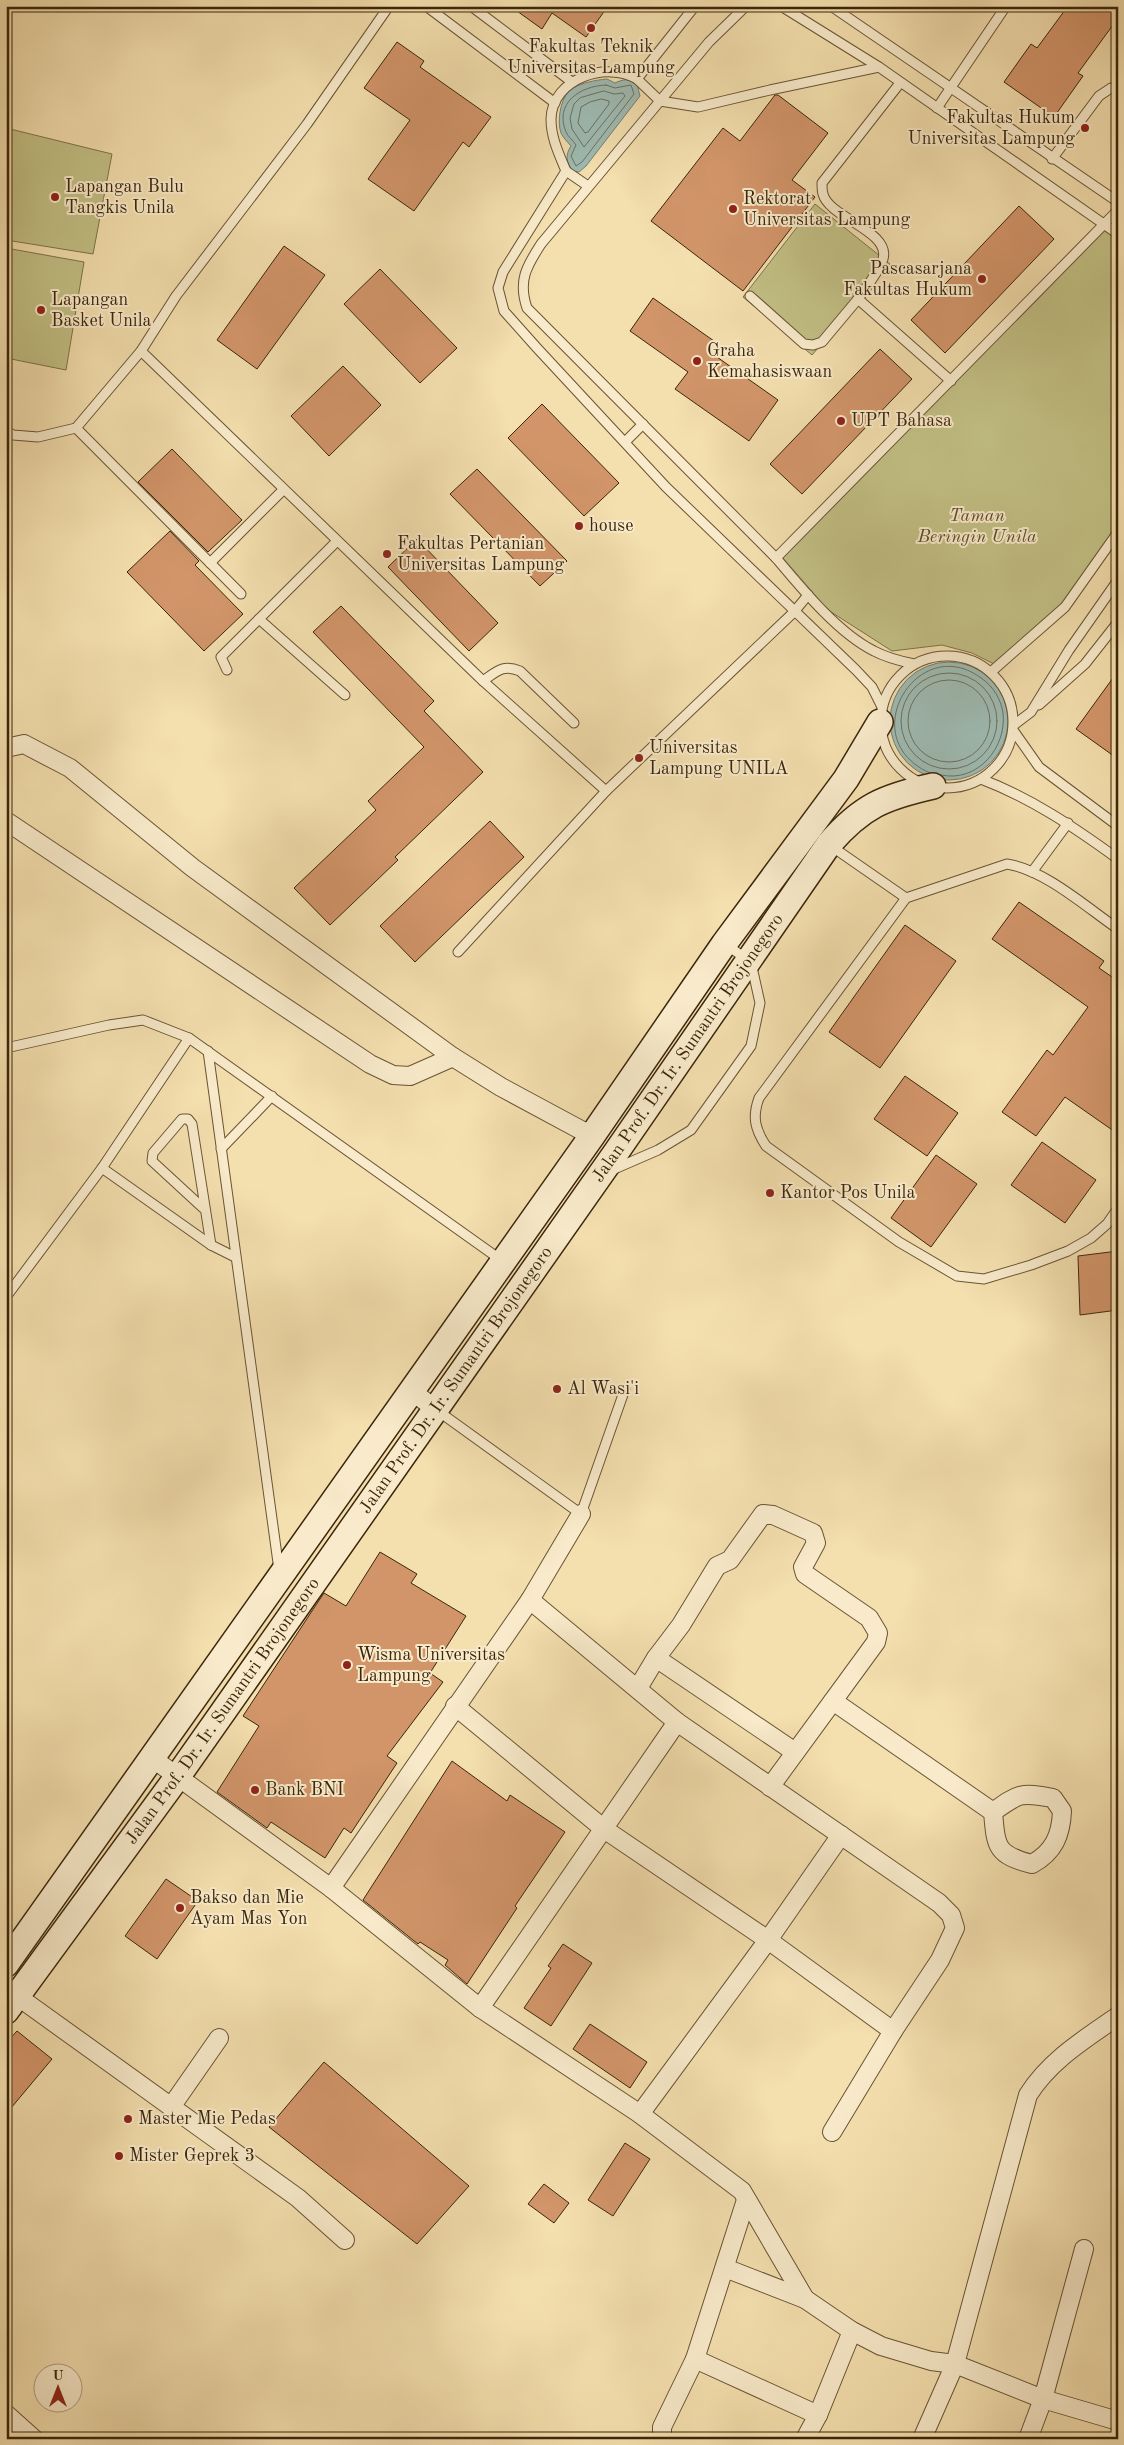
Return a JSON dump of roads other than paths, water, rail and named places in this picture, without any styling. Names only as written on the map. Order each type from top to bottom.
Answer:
[{"type":"street","name":"Jalan Prof. Dr. Ir. Sumantri Brojonegoro","points":[[6,1964],[592,1136],[724,944],[846,779],[881,714]]},
{"type":"street","points":[[6,748],[24,744],[70,768],[193,868],[453,1058],[592,1136]]},
{"type":"street","name":"Jalan Prof. Dr. Ir. Sumantri Brojonegoro","points":[[12,2003],[178,1776],[740,977],[829,844],[843,828],[869,806],[906,792],[933,786]]},
{"type":"street","points":[[6,821],[370,1064],[393,1075],[410,1076],[453,1058]]},
{"type":"street","points":[[412,1391],[435,1409]]},
{"type":"street","points":[[331,1888],[530,1600],[581,1514]]},
{"type":"street","points":[[638,1688],[718,1566],[730,1560],[763,1514],[773,1514],[813,1533],[816,1543],[803,1568],[805,1574],[869,1618],[878,1633],[876,1642],[770,1788]]},
{"type":"street","points":[[530,1600],[638,1688],[676,1722],[939,1903],[951,1914],[955,1928],[940,1960],[893,2030],[832,2132]]},
{"type":"street","points":[[656,1658],[795,1752]]},
{"type":"street","points":[[833,1701],[993,1812]]},
{"type":"street","points":[[455,1706],[604,1829],[768,1940],[893,2030]]},
{"type":"street","points":[[480,2008],[676,1722]]},
{"type":"street","points":[[152,1758],[331,1888],[480,2008],[640,2114],[701,2162],[733,2182],[742,2191],[804,2299]]},
{"type":"street","points":[[1028,1794],[1053,1798],[1062,1811],[1059,1837],[1052,1848],[1042,1858],[1032,1864],[1016,1860],[1005,1855],[998,1848],[995,1840],[993,1812],[1016,1796],[1028,1794]]},
{"type":"street","points":[[640,2114],[768,1940],[841,1835]]},
{"type":"street","points":[[12,2003],[171,2107],[298,2198],[346,2240]]},
{"type":"street","points":[[922,2439],[955,2364],[1028,2095],[1038,2079],[1054,2063],[1118,2016]]},
{"type":"street","points":[[171,2107],[219,2038]]},
{"type":"street","points":[[662,2439],[662,2427],[695,2359],[746,2200]]},
{"type":"street","points":[[1028,2439],[1043,2399],[1084,2249]]},
{"type":"street","points":[[725,2268],[804,2299],[852,2331],[881,2346],[931,2361],[955,2364],[1043,2399],[1118,2421]]},
{"type":"street","points":[[805,2439],[818,2415],[852,2331]]},
{"type":"street","points":[[695,2359],[818,2415]]},
{"type":"street","points":[[6,2414],[34,2439]]},
{"type":"lane","points":[[6,431],[13,435],[38,437],[76,428],[141,351],[176,296],[307,124],[388,6]]},
{"type":"lane","points":[[426,6],[554,102]]},
{"type":"lane","points":[[471,6],[572,82]]},
{"type":"lane","points":[[637,79],[695,6]]},
{"type":"lane","points":[[746,6],[709,42],[540,244],[529,262],[523,280],[522,292],[527,308],[776,558],[808,595],[861,643],[890,659],[914,664]]},
{"type":"lane","points":[[781,6],[879,67],[900,84],[1118,234]]},
{"type":"lane","points":[[831,6],[952,87],[1052,159],[1118,202]]},
{"type":"lane","points":[[937,108],[1006,6]]},
{"type":"lane","points":[[588,186],[566,171],[553,136],[551,118],[554,102],[572,82],[587,75],[605,72],[625,72],[637,79],[660,101],[698,107],[879,67]]},
{"type":"lane","points":[[750,296],[804,344],[813,345],[822,342],[858,299],[883,259],[883,250],[878,239],[832,207],[823,196],[822,183],[900,84]]},
{"type":"lane","points":[[1052,159],[1099,96],[1111,88],[1118,90]]},
{"type":"lane","points":[[566,171],[503,272],[498,288],[504,311],[666,487],[872,687],[881,714],[887,751],[906,774],[933,786],[949,788],[965,786],[980,779],[996,766],[1004,755],[1013,728],[1012,706],[1004,688],[991,672],[968,659],[959,658],[940,656],[914,664],[894,682],[881,714]]},
{"type":"lane","points":[[776,558],[1118,210]]},
{"type":"lane","points":[[858,299],[951,381]]},
{"type":"lane","points":[[141,351],[483,681],[606,791]]},
{"type":"lane","points":[[625,442],[643,424]]},
{"type":"lane","points":[[76,428],[241,594]]},
{"type":"lane","points":[[210,563],[283,490]]},
{"type":"lane","points":[[991,672],[1065,607],[1118,532]]},
{"type":"lane","points":[[227,670],[221,657],[337,540]]},
{"type":"lane","points":[[1031,712],[1069,650],[1118,580]]},
{"type":"lane","points":[[458,952],[606,791],[794,612],[808,595]]},
{"type":"lane","points":[[259,618],[344,695]]},
{"type":"lane","points":[[1013,728],[1085,664],[1118,622]]},
{"type":"lane","points":[[483,681],[502,667],[510,667],[520,671],[574,723]]},
{"type":"lane","points":[[1013,728],[1039,768],[1118,826]]},
{"type":"lane","points":[[980,779],[1018,795],[1068,823],[1118,859]]},
{"type":"lane","points":[[1032,872],[1068,823]]},
{"type":"lane","points":[[829,844],[906,898]]},
{"type":"lane","points":[[1118,929],[1032,872],[1007,864],[906,898],[759,1098],[754,1112],[757,1131],[766,1146],[899,1242],[957,1276],[984,1279],[1031,1265],[1068,1250],[1091,1238],[1107,1224],[1118,1208]]},
{"type":"lane","points":[[599,1177],[658,1150],[691,1130],[751,1046],[760,1003],[752,968],[740,977],[724,944]]},
{"type":"lane","points":[[617,1151],[634,1141],[730,1005]]},
{"type":"lane","points":[[6,1048],[109,1024],[143,1020],[189,1038],[503,1261]]},
{"type":"lane","points":[[6,1297],[102,1168],[189,1038]]},
{"type":"lane","points":[[208,1050],[280,1577]]},
{"type":"lane","points":[[221,1149],[272,1096]]},
{"type":"lane","points":[[204,1208],[152,1161],[153,1153],[182,1119],[188,1119],[192,1124],[211,1246]]},
{"type":"lane","points":[[102,1168],[211,1246],[235,1257]]},
{"type":"lane","points":[[435,1409],[581,1514],[625,1389]]},
{"type":"water","points":[[607,79],[615,83],[626,80],[634,82],[637,84],[640,96],[586,166],[579,172],[573,171],[567,158],[571,146],[563,137],[559,123],[563,100],[569,91],[577,86]]},
{"type":"water","points":[[949,662],[972,666],[991,679],[1004,698],[1008,721],[1004,744],[991,763],[972,776],[949,780],[926,776],[907,763],[894,744],[890,721],[894,698],[907,679],[926,666]]},
{"type":"place","name":"Fakultas Teknik Universitas Lampung","points":[[591,28]]},
{"type":"place","name":"Fakultas Hukum Universitas Lampung","points":[[1085,128]]},
{"type":"place","name":"Lapangan Bulu Tangkis Unila","points":[[55,197]]},
{"type":"place","name":"Rektorat Universitas Lampung","points":[[733,209]]},
{"type":"place","name":"Pascasarjana Fakultas Hukum","points":[[982,279]]},
{"type":"place","name":"Lapangan Basket Unila","points":[[41,310]]},
{"type":"place","name":"Graha Kemahasiswaan","points":[[697,361]]},
{"type":"place","name":"UPT Bahasa","points":[[841,421]]},
{"type":"place","name":"house","points":[[579,526]]},
{"type":"place","name":"Fakultas Pertanian Universitas Lampung","points":[[387,554]]},
{"type":"place","name":"Universitas Lampung UNILA","points":[[639,758]]},
{"type":"place","name":"Kantor Pos Unila","points":[[770,1193]]},
{"type":"place","name":"Al Wasi'i","points":[[557,1389]]},
{"type":"place","name":"Wisma Universitas Lampung","points":[[347,1665]]},
{"type":"place","name":"Bank BNI","points":[[255,1790]]},
{"type":"place","name":"Bakso dan Mie Ayam Mas Yon","points":[[180,1908]]},
{"type":"place","name":"Master Mie Pedas","points":[[128,2119]]},
{"type":"place","name":"Mister Geprek 3","points":[[119,2156]]},
{"type":"park label","name":"Taman Beringin Unila","points":[[977,526]]}]
